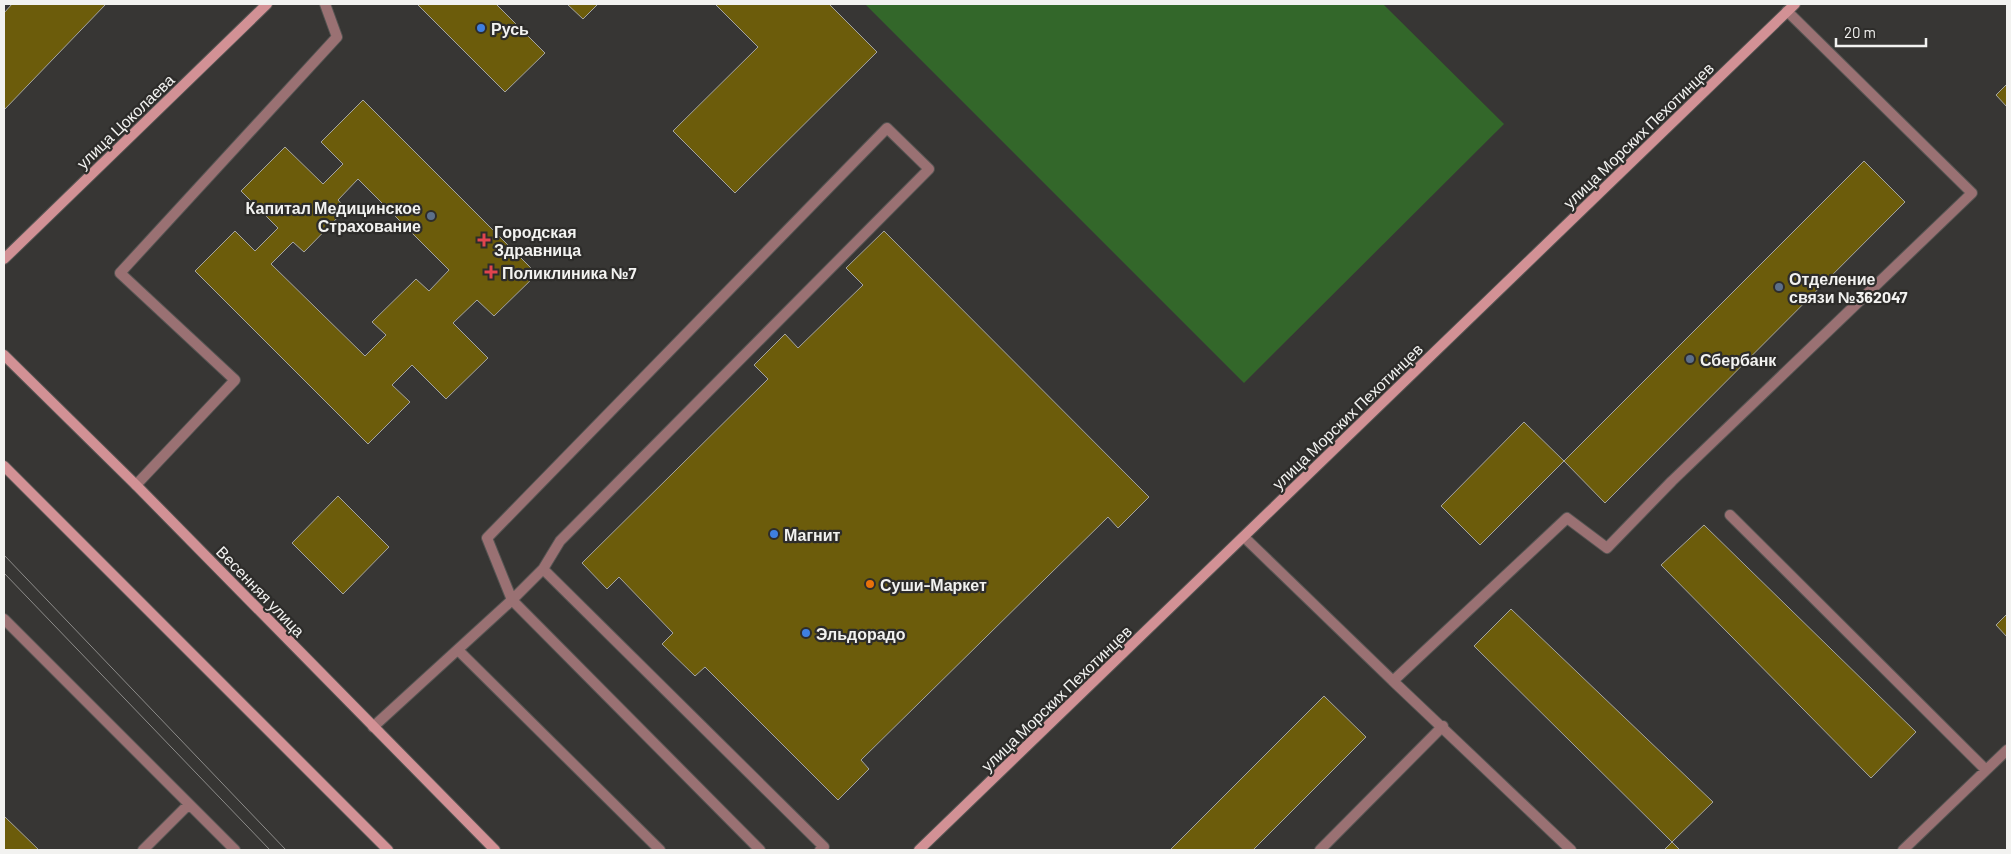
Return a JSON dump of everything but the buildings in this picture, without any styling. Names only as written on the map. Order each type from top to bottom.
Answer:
[{"type":"street","name":"улица Цоколаева","points":[[4,259],[266,4]]},
{"type":"street","name":"улица Морских Пехотинцев","points":[[919,850],[1791,7]]},
{"type":"street","name":"Весенняя улица","points":[[4,355],[136,485],[495,850]]},
{"type":"street","points":[[4,466],[388,850]]},
{"type":"lane","points":[[136,485],[235,380],[120,273],[337,37],[325,4]]},
{"type":"lane","points":[[1393,681],[1567,518],[1607,548],[1672,481],[1972,193],[1791,7]]},
{"type":"lane","points":[[373,727],[512,600],[543,569],[560,541],[929,169],[887,128],[487,538],[512,600],[760,850]]},
{"type":"lane","points":[[1730,515],[1986,770]]},
{"type":"lane","points":[[1244,536],[1393,681],[1443,726],[1572,850]]},
{"type":"lane","points":[[543,569],[824,847],[820,850]]},
{"type":"lane","points":[[4,619],[235,850]]},
{"type":"lane","points":[[458,650],[660,850]]},
{"type":"lane","points":[[1320,850],[1443,726]]},
{"type":"lane","points":[[1903,850],[2007,750]]},
{"type":"lane","points":[[143,850],[189,804]]},
{"type":"green space","points":[[865,4],[1383,4],[1504,124],[1244,383]]},
{"type":"tram line","points":[[4,555],[286,850]]},
{"type":"tram line","points":[[4,573],[270,850]]},
{"type":"place","name":"Русь","points":[[481,28]]},
{"type":"place","name":"Капитал Медицинское Страхование","points":[[431,216]]},
{"type":"place","name":"Городская Здравница","points":[[484,240]]},
{"type":"place","name":"Поликлиника №7","points":[[491,272]]},
{"type":"place","name":"Отделение связи №362047","points":[[1779,287]]},
{"type":"place","name":"Сбербанк","points":[[1690,359]]},
{"type":"place","name":"Магнит","points":[[774,534]]},
{"type":"place","name":"Суши-Маркет","points":[[870,584]]},
{"type":"place","name":"Эльдорадо","points":[[806,633]]}]
